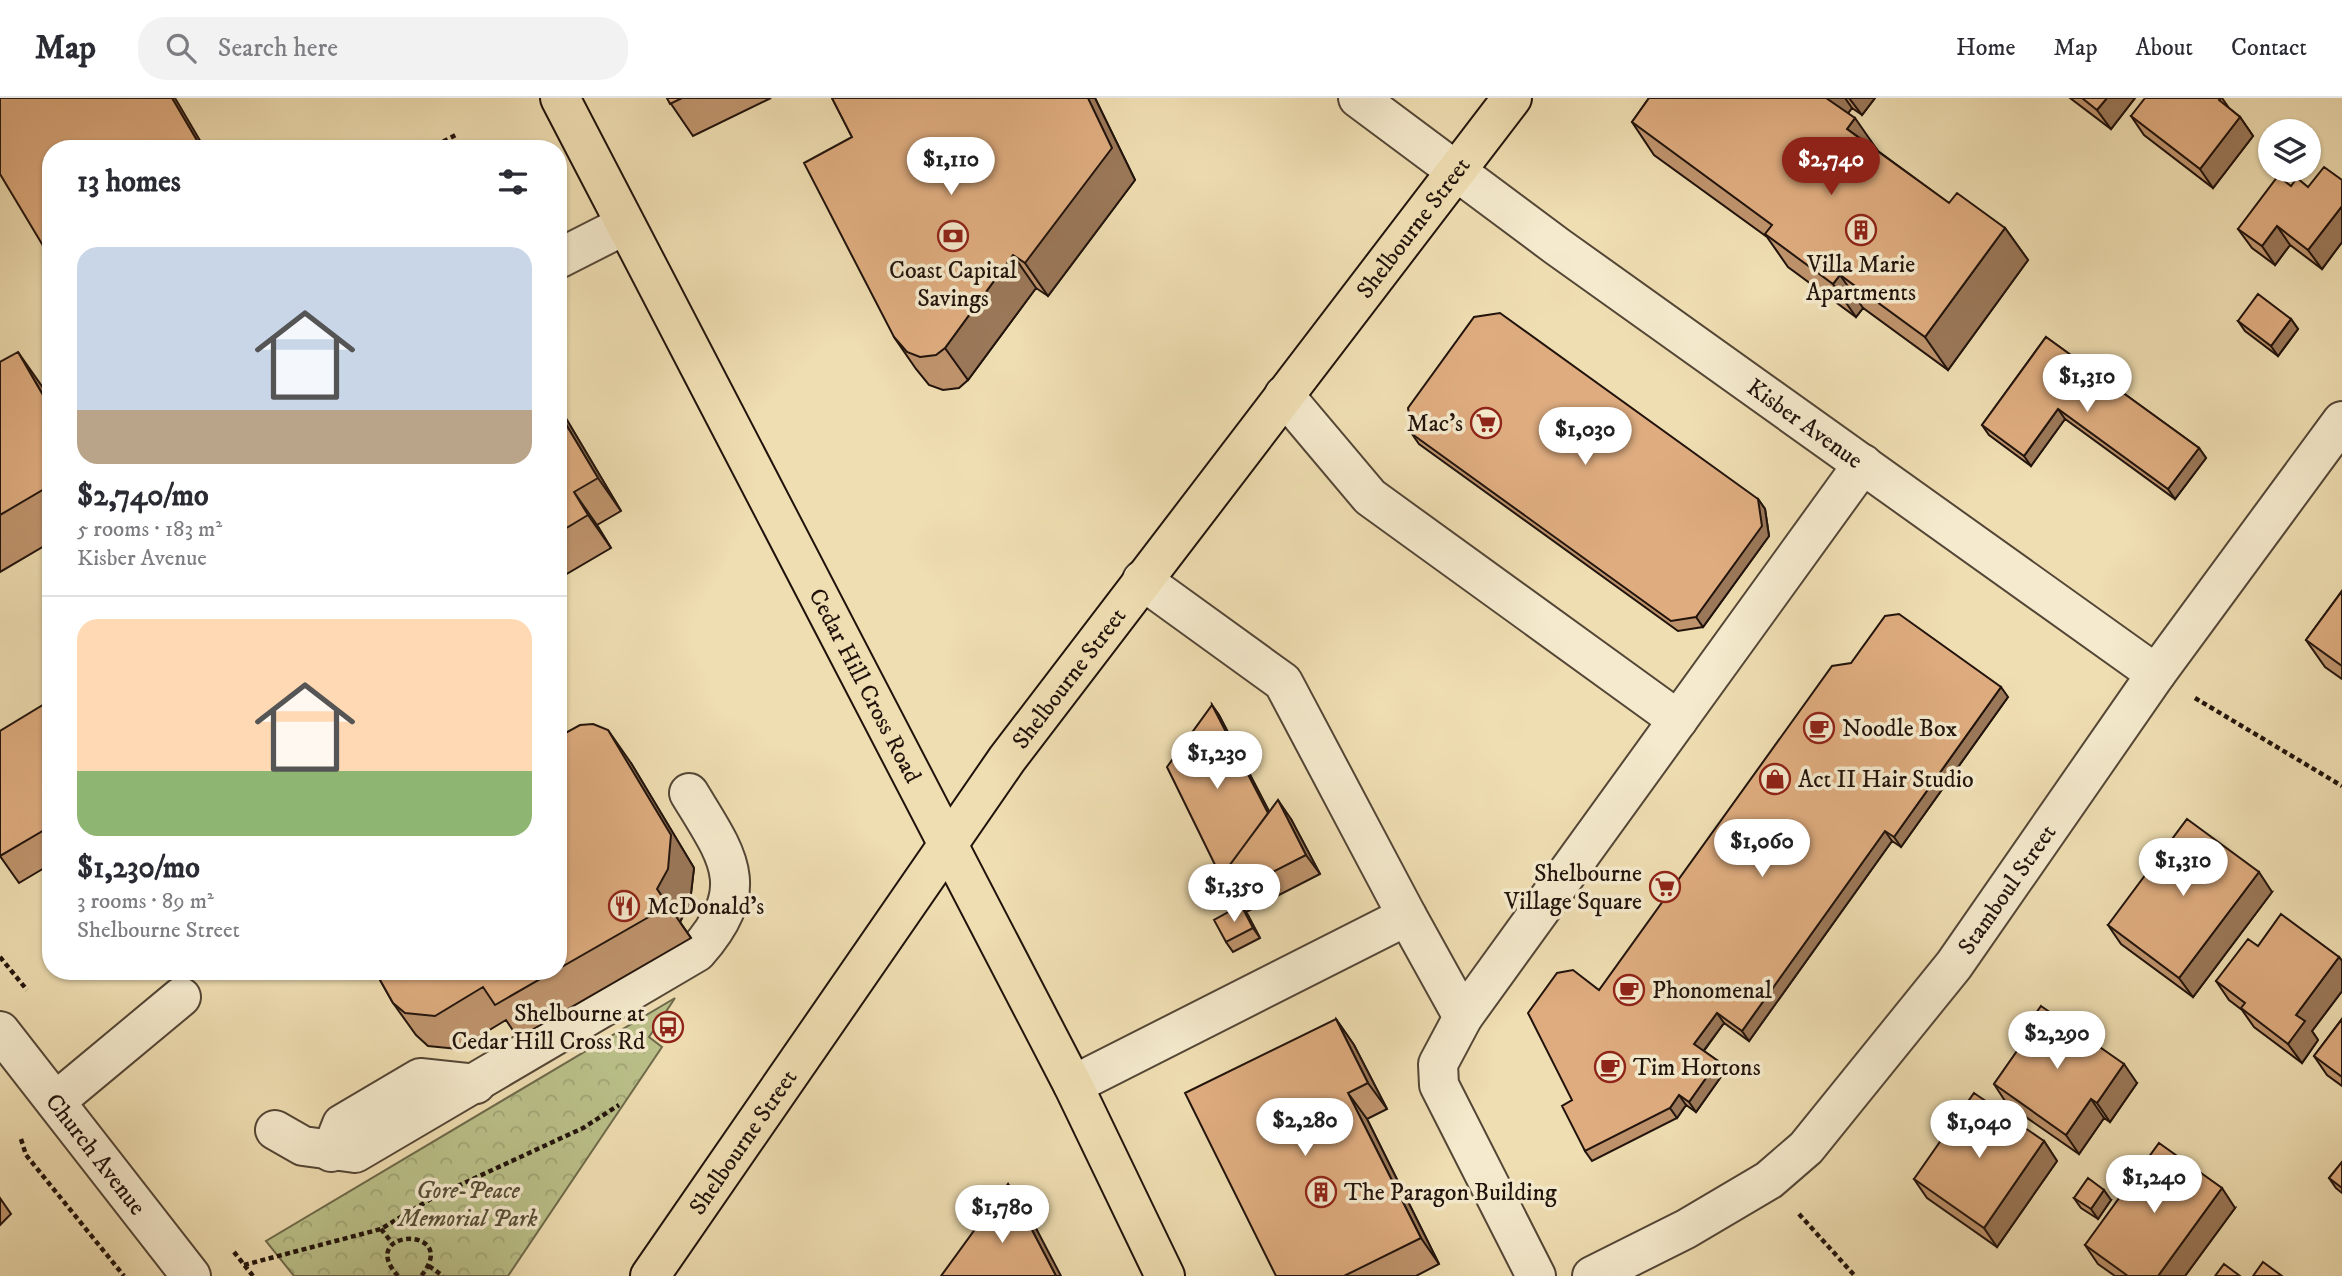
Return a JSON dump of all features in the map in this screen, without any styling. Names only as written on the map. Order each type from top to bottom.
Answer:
[{"type":"main road","name":"Cedar Hill Cross Road","points":[[560,98],[1073,1085],[1165,1276]]},
{"type":"main road","name":"Shelbourne Street","points":[[650,1276],[947,844],[1058,689],[1512,98]]},
{"type":"street","name":"Kisber Avenue","points":[[1358,98],[1558,247],[2156,674]]},
{"type":"street","points":[[567,254],[625,225]]},
{"type":"street","points":[[1284,395],[1370,497],[1678,720]]},
{"type":"street","name":"Stamboul Street","points":[[1592,1276],[1686,1228],[1769,1180],[1806,1147],[1954,965],[2156,674],[2342,421]]},
{"type":"street","points":[[1536,1276],[1439,1085],[1438,1064],[1463,1017],[1863,464]]},
{"type":"street","points":[[1142,580],[1283,682],[1463,1017]]},
{"type":"street","points":[[275,1130],[303,1146],[331,1152],[355,1153],[697,952],[713,934],[727,909],[731,884],[727,857],[689,793]]},
{"type":"street","points":[[1073,1085],[1407,916]]},
{"type":"street","points":[[57,1101],[181,997]]},
{"type":"street","name":"Church Avenue","points":[[0,1031],[191,1276]]},
{"type":"path","points":[[446,140],[458,134]]},
{"type":"path","points":[[2156,674],[2342,786]]},
{"type":"path","points":[[253,1276],[244,1265],[381,1229],[435,1197],[583,1128],[619,1105]]},
{"type":"path","points":[[1769,1180],[1855,1276]]},
{"type":"path","points":[[381,1229],[393,1244]]},
{"type":"path","points":[[398,1276],[390,1267],[388,1255],[393,1244],[403,1237],[415,1237],[425,1244],[431,1254],[429,1266],[421,1276]]},
{"type":"path","points":[[429,1266],[443,1276]]},
{"type":"green space","name":"Gore-Peace Memorial Park","points":[[675,998],[649,1037],[662,1047],[508,1276],[294,1276],[266,1241]]},
{"type":"building","points":[[0,98],[172,98],[197,140],[42,140],[42,244],[0,174]]},
{"type":"building","points":[[667,98],[682,98],[670,104]]},
{"type":"building","points":[[832,98],[1088,98],[1112,148],[1025,263],[1013,255],[945,348],[936,355],[920,357],[907,352],[894,337],[804,163],[852,137]]},
{"type":"building","name":"Villa Marie Apartments","points":[[1649,98],[1826,98],[1855,118],[1847,129],[1949,203],[1957,193],[2005,228],[1925,337],[1840,275],[1833,284],[1765,234],[1772,225],[1632,122]]},
{"type":"building","points":[[2082,98],[2107,98],[2097,110]]},
{"type":"building","points":[[2145,98],[2221,98],[2219,100],[2240,117],[2200,169],[2131,116]]},
{"type":"building","points":[[2324,167],[2342,180],[2342,206],[2308,250],[2277,226],[2262,246],[2238,229],[2273,182],[2286,182],[2291,186],[2294,182],[2302,182],[2308,187],[2312,182],[2321,182],[2321,171]]},
{"type":"building","points":[[2258,294],[2291,319],[2271,346],[2238,321]]},
{"type":"building","points":[[1500,313],[1758,499],[1762,526],[1696,617],[1671,621],[1412,434],[1408,408],[1474,317]]},
{"type":"building","points":[[2046,337],[2199,448],[2168,489],[2058,409],[2024,456],[1982,425]]},
{"type":"building","points":[[18,352],[42,393],[42,490],[0,515],[0,362]]},
{"type":"building","points":[[567,426],[598,478],[574,492],[588,515],[567,528]]},
{"type":"building","points":[[2342,591],[2342,666],[2306,640]]},
{"type":"building","points":[[1899,614],[2001,687],[1894,837],[1885,831],[1742,1031],[1717,1013],[1694,1044],[1718,1061],[1689,1102],[1679,1095],[1670,1108],[1585,1151],[1562,1106],[1572,1100],[1528,1013],[1557,973],[1573,970],[1599,990],[1832,666],[1851,663],[1885,616]]},
{"type":"building","points":[[42,705],[42,831],[0,856],[0,731]]},
{"type":"building","points":[[1212,705],[1268,813],[1221,877],[1167,767]]},
{"type":"building","points":[[593,724],[608,730],[671,835],[668,869],[657,889],[668,906],[567,964],[567,732],[580,725]]},
{"type":"building","points":[[1278,800],[1306,855],[1230,894],[1220,878]]},
{"type":"building","points":[[2187,819],[2259,872],[2179,978],[2108,925]]},
{"type":"building","points":[[1241,905],[1253,928],[1226,942],[1214,920]]},
{"type":"building","points":[[2281,914],[2339,957],[2296,1015],[2305,1021],[2288,1044],[2241,1008],[2245,1003],[2216,981],[2248,939],[2258,946]]},
{"type":"building","points":[[380,980],[538,980],[495,1005],[483,987],[435,1016],[405,1013],[393,1003]]},
{"type":"building","points":[[2041,1006],[2124,1064],[2097,1103],[2091,1099],[2066,1135],[1994,1084],[2019,1048],[2014,1044]]},
{"type":"building","name":"The Paragon Building","points":[[1336,1019],[1368,1083],[1348,1093],[1421,1238],[1344,1276],[1276,1276],[1185,1093]]},
{"type":"building","points":[[2342,1019],[2342,1077],[2314,1056]]},
{"type":"building","points":[[1974,1093],[2044,1141],[1984,1228],[1914,1179]]},
{"type":"building","points":[[2159,1143],[2222,1188],[2158,1276],[2128,1276],[2085,1245]]},
{"type":"building","points":[[2342,1162],[2342,1188],[2329,1178]]},
{"type":"building","points":[[2088,1178],[2104,1190],[2091,1209],[2074,1198]]},
{"type":"building","points":[[1008,1184],[1056,1276],[941,1276]]},
{"type":"building","points":[[2263,1262],[2282,1276],[2253,1276]]},
{"type":"building","points":[[2224,1264],[2240,1276],[2215,1276]]},
{"type":"place","name":"Villa Marie Apartments","points":[[1861,230]]},
{"type":"place","name":"Coast Capital Savings","points":[[953,236]]},
{"type":"place","name":"Mac's","points":[[1486,423]]},
{"type":"place","name":"Noodle Box","points":[[1819,728]]},
{"type":"place","name":"Act II Hair Studio","points":[[1775,779]]},
{"type":"place","name":"Shelbourne Village Square","points":[[1665,887]]},
{"type":"place","name":"McDonald's","points":[[624,906]]},
{"type":"place","name":"Phonomenal","points":[[1629,990]]},
{"type":"place","name":"Shelbourne at Cedar Hill Cross Rd","points":[[668,1027]]},
{"type":"place","name":"Tim Hortons","points":[[1610,1067]]},
{"type":"place","name":"The Paragon Building","points":[[1321,1192]]}]
